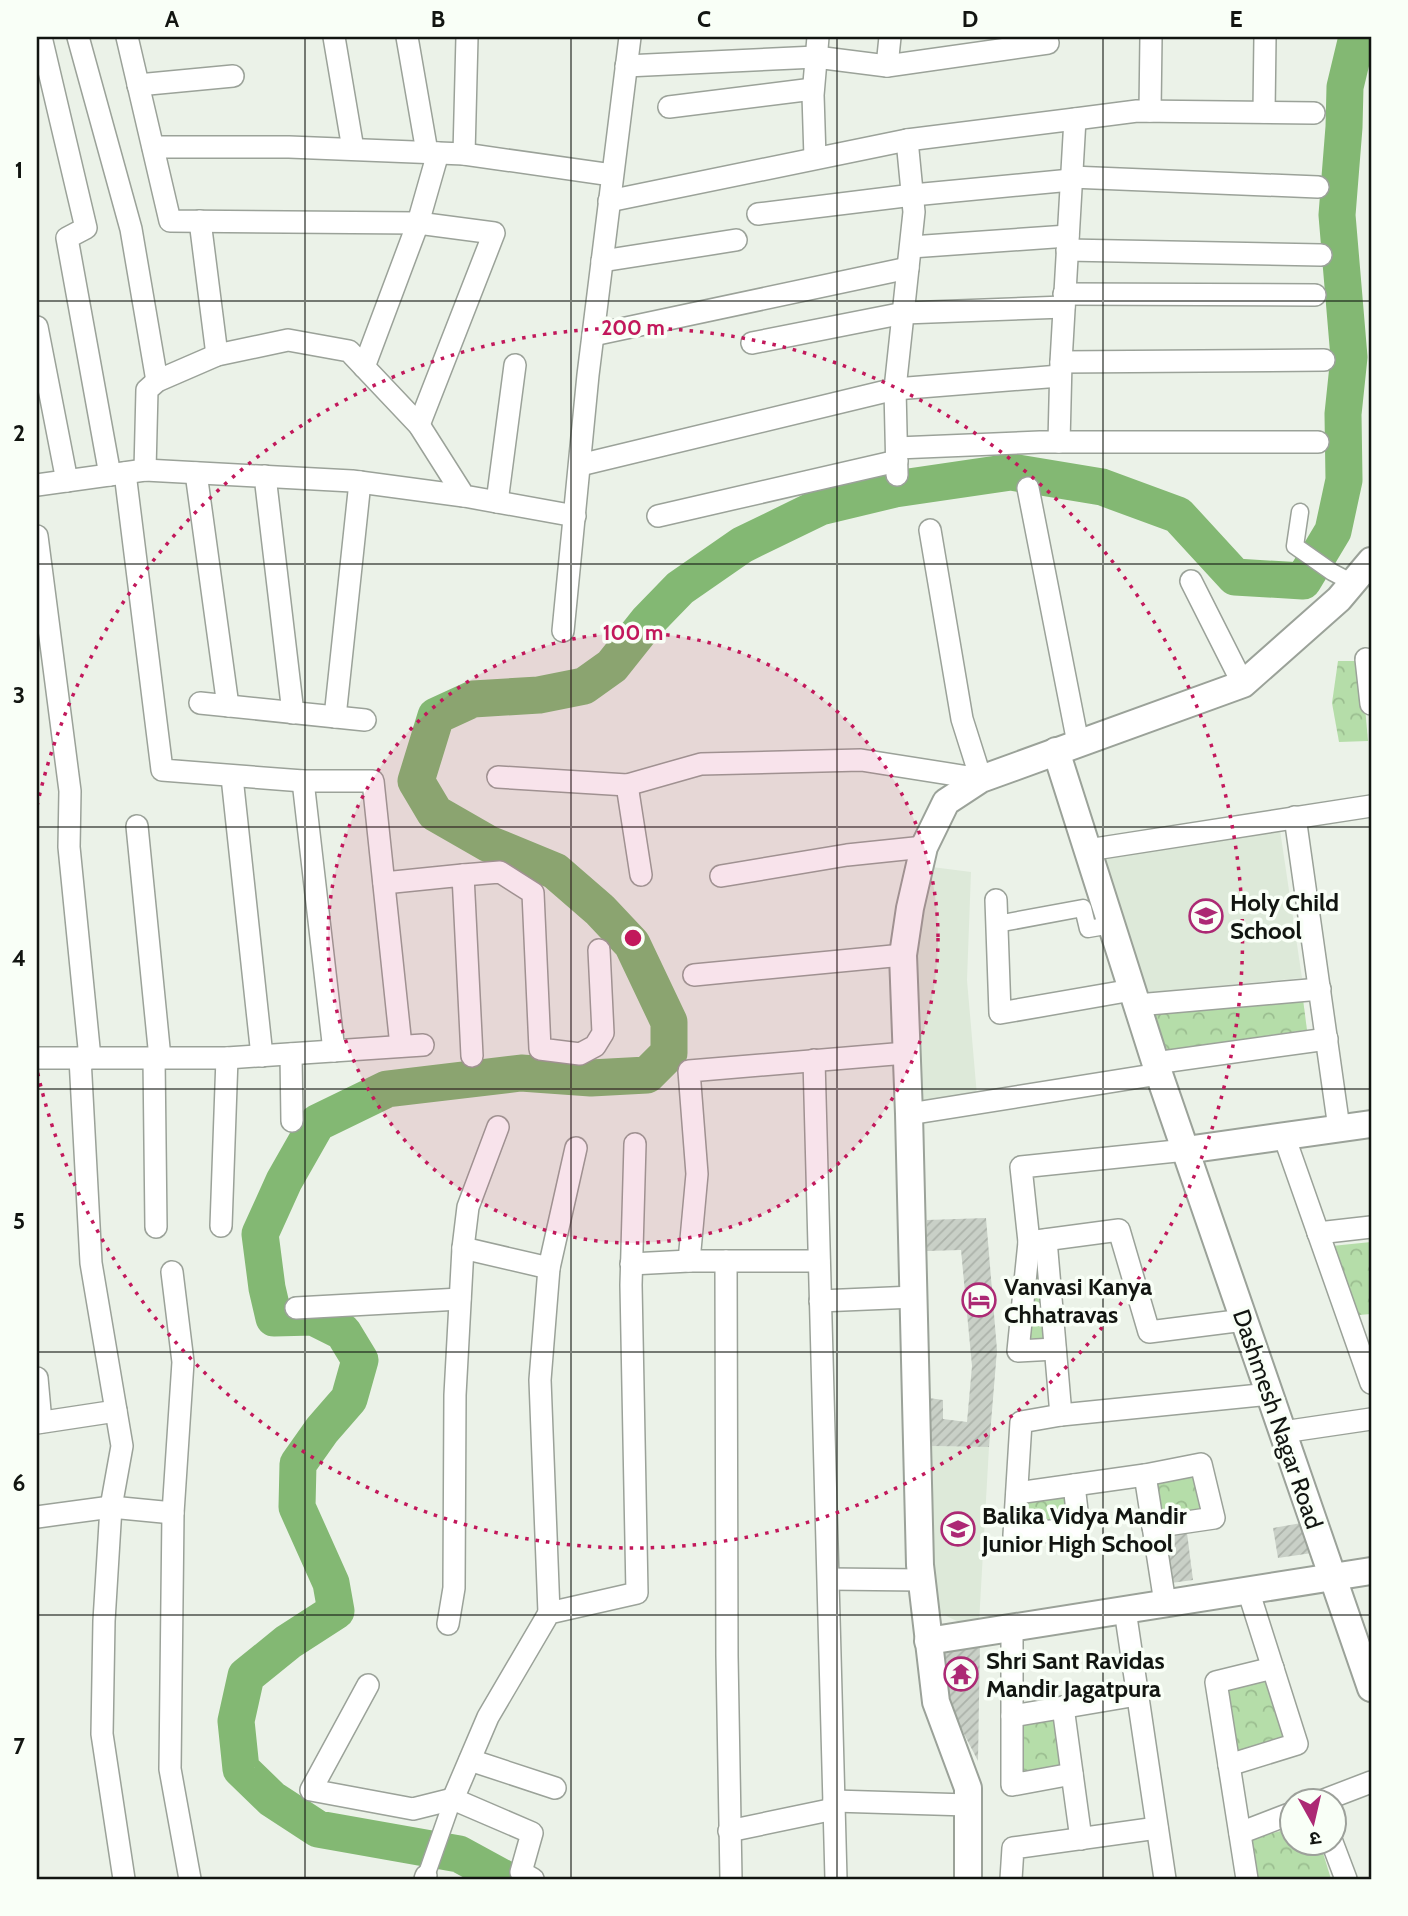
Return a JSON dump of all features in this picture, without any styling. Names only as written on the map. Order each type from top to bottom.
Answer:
[{"type":"street","points":[[41,37],[86,228],[67,238],[127,473],[162,770],[303,781],[373,781],[401,1046]]},
{"type":"street","points":[[78,37],[131,229],[157,381]]},
{"type":"street","points":[[127,37],[170,221],[418,223],[494,233],[419,425]]},
{"type":"street","points":[[334,37],[353,149]]},
{"type":"street","points":[[364,367],[418,223],[432,152],[407,37]]},
{"type":"street","points":[[464,154],[467,37]]},
{"type":"street","points":[[564,631],[593,335],[630,37]]},
{"type":"street","points":[[887,65],[890,37]]},
{"type":"street","points":[[1150,111],[1151,37]]},
{"type":"street","points":[[1264,113],[1265,37]]},
{"type":"street","points":[[626,66],[817,47],[887,65],[1048,43]]},
{"type":"street","points":[[815,158],[813,89],[817,47]]},
{"type":"street","points":[[138,85],[233,76]]},
{"type":"street","points":[[670,107],[813,89]]},
{"type":"street","points":[[609,201],[907,141],[1075,119],[1150,111],[1314,113]]},
{"type":"street","points":[[1059,442],[1060,369],[1075,119]]},
{"type":"street","points":[[897,462],[895,389],[914,212],[907,141]]},
{"type":"street","points":[[153,147],[289,146],[432,152],[612,175]]},
{"type":"street","points":[[758,214],[1071,179],[1318,187]]},
{"type":"street","points":[[200,221],[218,355]]},
{"type":"street","points":[[602,261],[736,240]]},
{"type":"street","points":[[593,335],[910,257],[1068,243],[1321,255]]},
{"type":"street","points":[[752,344],[904,313],[1064,300],[1315,295]]},
{"type":"street","points":[[37,327],[67,481]]},
{"type":"street","points":[[127,473],[147,390],[157,381],[218,355],[288,340],[349,351],[419,425],[464,496]]},
{"type":"street","points":[[580,464],[895,389],[1060,369],[1324,360]]},
{"type":"street","points":[[497,502],[515,365]]},
{"type":"street","points":[[658,516],[897,462],[1059,442],[1318,442]]},
{"type":"street","points":[[37,485],[127,473],[265,476],[360,482],[464,496],[575,516]]},
{"type":"street","points":[[196,473],[228,706]]},
{"type":"street","points":[[265,476],[293,713]]},
{"type":"street","points":[[335,717],[360,482]]},
{"type":"street","points":[[1028,488],[1067,747]]},
{"type":"street","points":[[1300,512],[1295,546],[1342,578]]},
{"type":"street","points":[[930,530],[962,719],[982,779]]},
{"type":"street","points":[[37,536],[70,791],[69,847],[85,1058],[91,1263],[122,1446],[111,1507],[104,1621],[102,1734],[124,1879]]},
{"type":"street","points":[[1342,578],[1371,561]]},
{"type":"street","points":[[968,1879],[968,1788],[936,1702],[921,1580],[903,955],[924,847],[946,802],[982,779],[1243,684],[1339,599],[1342,578]]},
{"type":"street","points":[[1191,581],[1243,684]]},
{"type":"street","points":[[1366,659],[1371,704]]},
{"type":"street","points":[[200,703],[365,720]]},
{"type":"street","name":"Dashmesh Nagar Road","points":[[1067,747],[1088,850],[1134,998],[1371,1688]]},
{"type":"street","points":[[498,777],[627,785],[701,764],[861,760],[982,779]]},
{"type":"street","points":[[232,777],[262,1056]]},
{"type":"street","points":[[303,781],[334,1051]]},
{"type":"street","points":[[627,785],[641,875]]},
{"type":"street","points":[[1088,850],[1371,806]]},
{"type":"street","points":[[1295,817],[1339,1128]]},
{"type":"street","points":[[137,826],[157,1058],[156,1227]]},
{"type":"street","points":[[721,876],[847,855],[924,847]]},
{"type":"street","points":[[384,883],[500,872],[533,893],[540,1049],[580,1054],[595,1046],[604,1033],[599,950]]},
{"type":"street","points":[[463,875],[472,1056]]},
{"type":"street","points":[[996,900],[1000,1013],[1134,998],[1320,989]]},
{"type":"street","points":[[997,924],[1083,908],[1088,929],[1111,925]]},
{"type":"street","points":[[694,975],[903,955]]},
{"type":"street","points":[[909,1114],[1327,1039]]},
{"type":"street","points":[[37,1058],[227,1058],[423,1045]]},
{"type":"street","points":[[689,1261],[697,1174],[689,1071],[906,1053]]},
{"type":"street","points":[[291,1054],[292,1121]]},
{"type":"street","points":[[221,1226],[227,1058]]},
{"type":"street","points":[[814,1060],[836,1879]]},
{"type":"street","points":[[1061,1415],[1055,1349],[1037,1241],[1021,1167],[1186,1150],[1371,1124]]},
{"type":"street","points":[[448,1624],[454,1588],[454,1395],[463,1248],[468,1207],[498,1127]]},
{"type":"street","points":[[1284,1136],[1318,1233],[1361,1323],[1371,1383]]},
{"type":"street","points":[[550,1613],[638,1593],[631,1265],[635,1144]]},
{"type":"street","points":[[426,1877],[453,1799],[488,1717],[550,1613],[540,1380],[549,1268],[576,1148]]},
{"type":"street","points":[[1318,1233],[1371,1227]]},
{"type":"street","points":[[1037,1241],[1119,1230],[1149,1332],[1244,1320]]},
{"type":"street","points":[[1037,1241],[1018,1351],[1055,1349]]},
{"type":"street","points":[[463,1248],[549,1268]]},
{"type":"street","points":[[631,1265],[689,1261],[819,1261]]},
{"type":"street","points":[[726,1261],[731,1879]]},
{"type":"street","points":[[173,1272],[183,1362],[173,1514],[170,1769],[190,1879]]},
{"type":"street","points":[[820,1301],[914,1297]]},
{"type":"street","points":[[296,1308],[460,1299]]},
{"type":"street","points":[[37,1378],[39,1423],[116,1411]]},
{"type":"street","points":[[1074,1486],[1079,1528],[1014,1535],[1021,1422],[1061,1415],[1270,1394]]},
{"type":"street","points":[[1283,1432],[1371,1419]]},
{"type":"street","points":[[1017,1493],[1145,1475],[1201,1464],[1214,1518],[1153,1527]]},
{"type":"street","points":[[1145,1475],[1165,1603]]},
{"type":"street","points":[[37,1517],[111,1507],[173,1514]]},
{"type":"street","points":[[928,1641],[1371,1571]]},
{"type":"street","points":[[829,1579],[921,1580]]},
{"type":"street","points":[[1229,1765],[1297,1744],[1248,1590]]},
{"type":"street","points":[[1125,1610],[1165,1879]]},
{"type":"street","points":[[1012,1628],[1012,1785],[1072,1774]]},
{"type":"street","points":[[1247,1879],[1216,1682],[1273,1668]]},
{"type":"street","points":[[368,1685],[311,1790],[413,1809],[453,1799],[532,1833],[521,1872],[534,1879]]},
{"type":"street","points":[[1012,1716],[1138,1695]]},
{"type":"street","points":[[1063,1707],[1081,1839]]},
{"type":"street","points":[[470,1760],[555,1788]]},
{"type":"street","points":[[1348,1791],[1371,1782]]},
{"type":"street","points":[[729,1831],[834,1805],[968,1805]]},
{"type":"street","points":[[1240,1833],[1278,1819]]},
{"type":"street","points":[[1011,1879],[1013,1848],[1157,1828]]},
{"type":"street","points":[[1337,1856],[1346,1879]]},
{"type":"shaded area","name":"Holy Child School","points":[[1280,830],[1302,978],[1143,993],[1100,855]]},
{"type":"shaded area","points":[[932,867],[971,872],[967,980],[977,1096],[920,1104],[915,974],[921,913]]},
{"type":"shaded area","name":"Balika Vidya Mandir Junior High School","points":[[931,1446],[989,1447],[979,1623],[961,1623],[934,1610]]},
{"type":"green space","points":[[1338,661],[1361,661],[1368,741],[1339,742],[1332,703]]},
{"type":"green space","points":[[1303,999],[1307,1030],[1167,1050],[1152,1013]]},
{"type":"green space","points":[[1371,1242],[1371,1314],[1359,1315],[1332,1246]]},
{"type":"green space","points":[[1042,1247],[1049,1339],[1023,1338],[1032,1248]]},
{"type":"green space","points":[[1196,1473],[1206,1511],[1156,1519],[1150,1480]]},
{"type":"green space","points":[[1067,1490],[1071,1520],[1024,1527],[1025,1496]]},
{"type":"green space","points":[[1268,1675],[1286,1737],[1233,1756],[1226,1686]]},
{"type":"green space","points":[[1059,1716],[1065,1762],[1061,1770],[1021,1777],[1019,1721]]},
{"type":"green space","points":[[1278,1832],[1278,1856],[1324,1856],[1331,1879],[1253,1879],[1249,1839]]},
{"type":"building","name":"Vanvasi Kanya Chhatravas","points":[[986,1218],[997,1350],[989,1447],[931,1446],[929,1398],[943,1400],[943,1419],[967,1422],[972,1366],[961,1250],[927,1251],[927,1220]]},
{"type":"building","points":[[1307,1522],[1312,1553],[1278,1558],[1273,1528]]},
{"type":"building","points":[[1186,1525],[1193,1580],[1171,1583],[1164,1528]]},
{"type":"building","name":"Shri Sant Ravidas Mandir Jagatpura","points":[[980,1640],[978,1761],[948,1703],[936,1645]]},
{"type":"waterway","points":[[505,1879],[459,1854],[318,1829],[272,1799],[241,1769],[236,1721],[246,1676],[288,1642],[336,1611],[331,1583],[297,1507],[298,1464],[322,1430],[349,1399],[360,1360],[343,1332],[313,1317],[274,1318],[260,1234],[284,1181],[317,1123],[387,1089],[521,1073],[591,1078],[647,1075],[669,1053],[669,1022],[632,944],[600,910],[555,871],[489,844],[435,813],[416,781],[436,716],[473,699],[539,695],[584,686],[612,666],[647,622],[680,588],[742,545],[820,507],[895,489],[1011,472],[1102,487],[1178,515],[1235,577],[1303,581],[1333,531],[1344,480],[1343,414],[1349,357],[1337,215],[1345,87],[1357,37]]},
{"type":"place","name":"Holy Child School","points":[[1206,916]]},
{"type":"place","name":"Vanvasi Kanya Chhatravas","points":[[979,1300]]},
{"type":"place","name":"Balika Vidya Mandir Junior High School","points":[[958,1529]]},
{"type":"place","name":"Shri Sant Ravidas Mandir Jagatpura","points":[[961,1674]]}]
